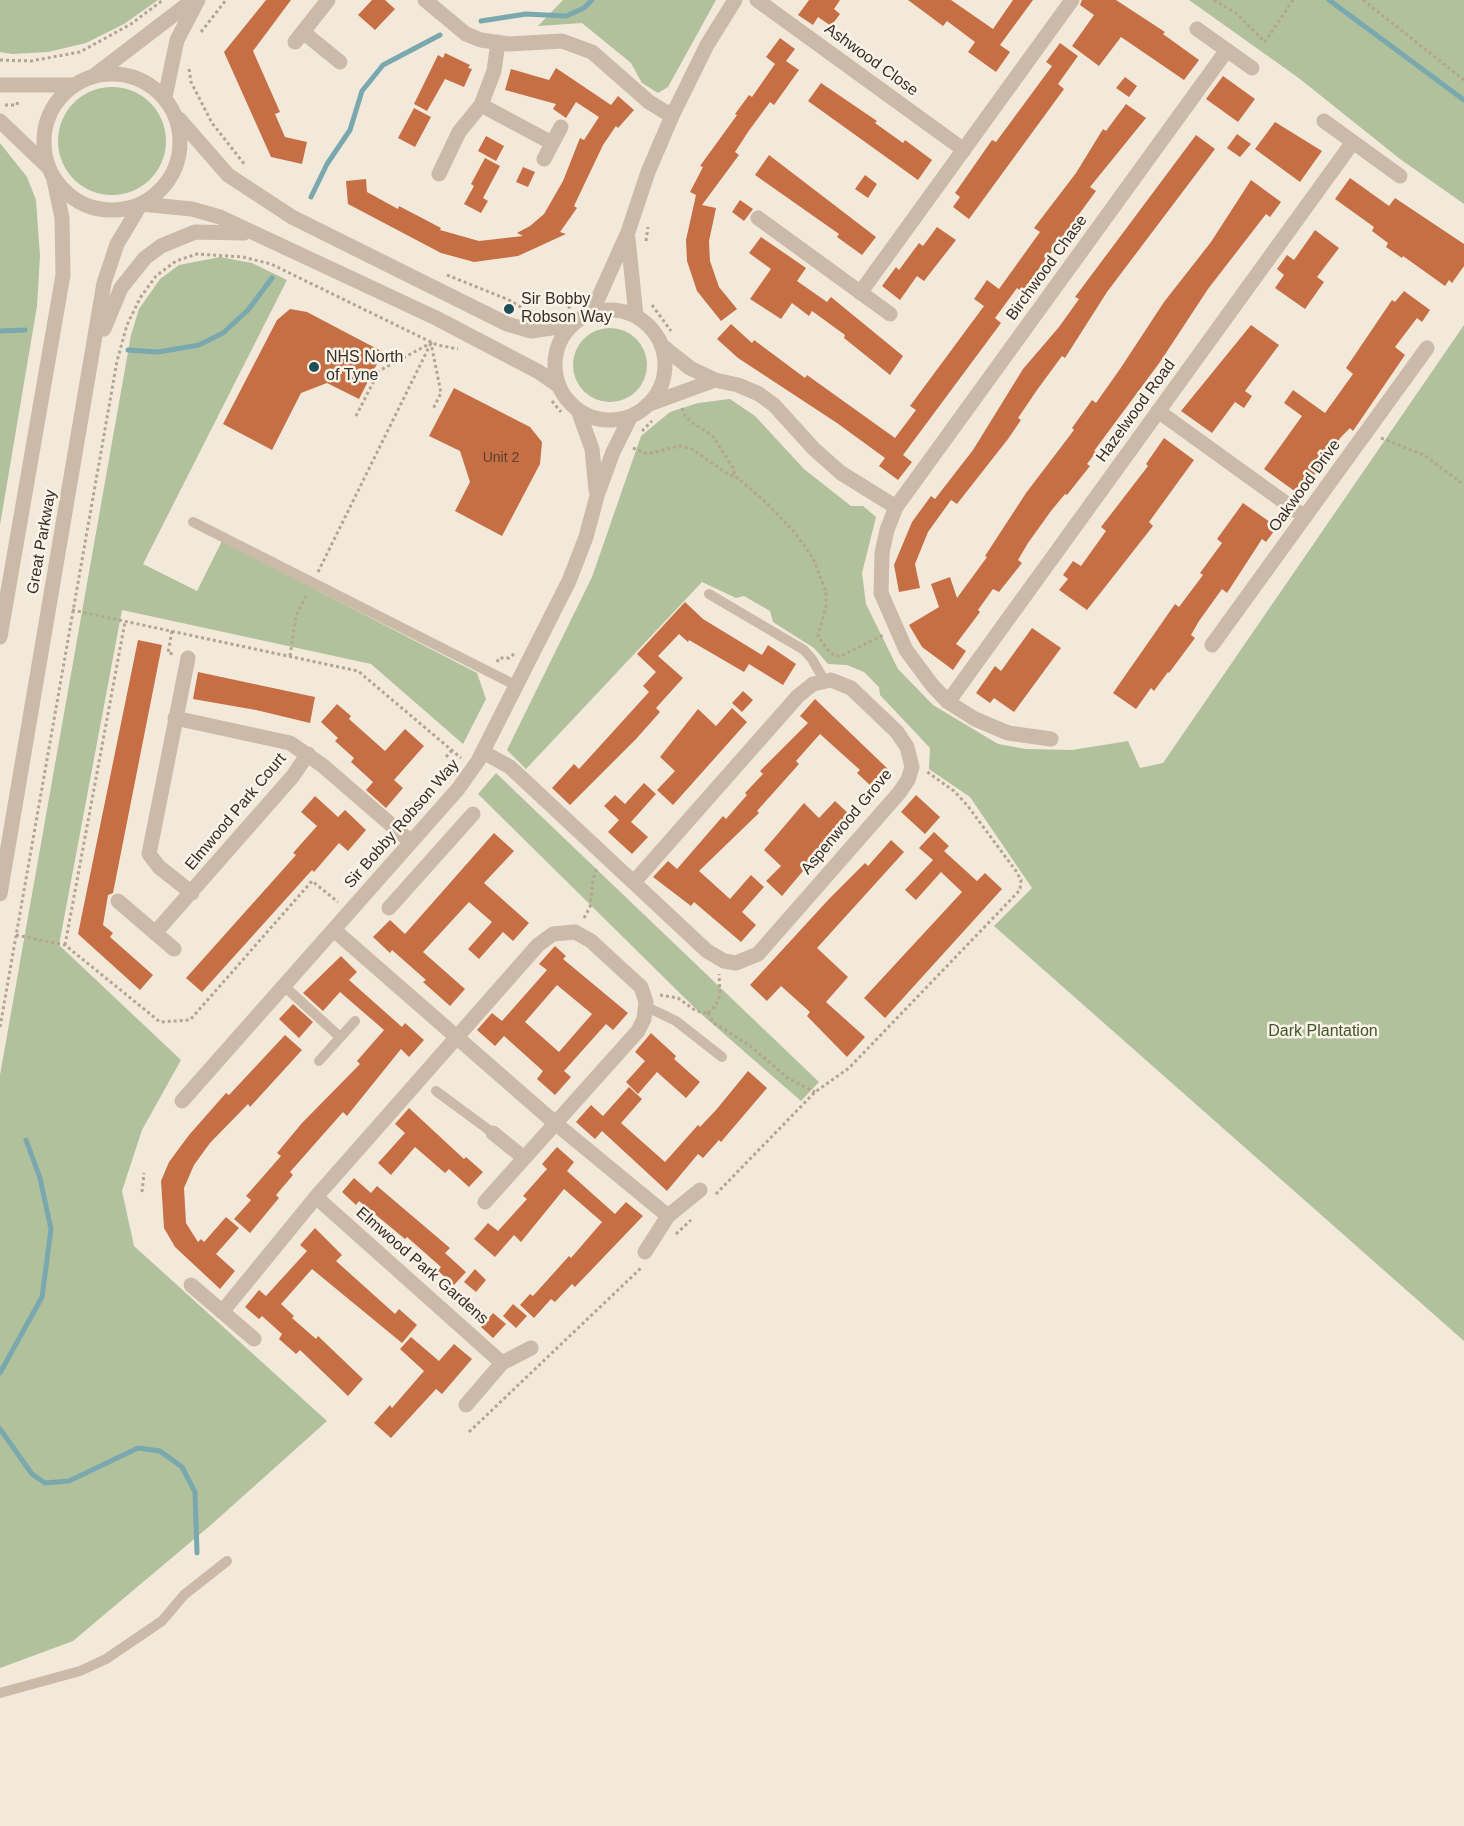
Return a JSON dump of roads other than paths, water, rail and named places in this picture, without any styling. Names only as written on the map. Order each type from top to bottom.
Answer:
[{"type":"street","name":"Great Parkway","points":[[0,637],[63,275],[62,218],[54,180],[47,166],[44,150],[46,122],[53,107],[71,86],[95,75],[193,0]]},
{"type":"street","points":[[165,97],[177,40],[198,0]]},
{"type":"street","points":[[328,0],[299,37],[339,62]]},
{"type":"street","points":[[425,0],[466,34],[481,40],[562,41],[578,45],[592,52],[650,102],[672,116]]},
{"type":"street","points":[[592,312],[628,232],[648,172],[672,116],[707,45],[735,0]]},
{"type":"street","name":"Ashwood Close","points":[[757,0],[964,150]]},
{"type":"street","points":[[860,292],[1072,0]]},
{"type":"street","points":[[1197,29],[1252,69]]},
{"type":"street","points":[[439,174],[459,132],[481,105],[494,71],[498,42]]},
{"type":"street","name":"Birchwood Chase","points":[[896,507],[1227,50]]},
{"type":"street","name":"Great Parkway","points":[[0,894],[92,365],[100,303],[110,261],[117,244],[141,204],[157,193],[173,173],[181,147],[179,119],[165,97],[132,79],[95,75]]},
{"type":"street","points":[[0,85],[71,86]]},
{"type":"street","points":[[481,105],[552,143]]},
{"type":"street","points":[[179,119],[228,175],[292,217],[507,324],[531,331],[572,325],[592,312],[607,309],[636,316],[655,333],[664,357],[661,381],[647,405]]},
{"type":"street","points":[[0,121],[47,166]]},
{"type":"street","points":[[1324,121],[1400,176]]},
{"type":"street","points":[[544,159],[561,127]]},
{"type":"street","name":"Hazelwood Road","points":[[948,702],[1353,142]]},
{"type":"street","name":"Great Parkway","points":[[54,180],[73,197],[93,206],[111,208],[141,204]]},
{"type":"street","points":[[141,204],[206,212],[436,318],[539,372],[559,386]]},
{"type":"street","points":[[758,218],[890,314]]},
{"type":"street","points":[[92,365],[121,288],[145,258],[176,238],[195,232],[230,231],[256,234]]},
{"type":"street","points":[[628,232],[629,267],[636,316]]},
{"type":"street","points":[[572,325],[558,353],[556,364],[559,386],[573,414],[603,419],[631,416],[647,405],[715,380]]},
{"type":"street","points":[[661,345],[690,368],[715,380],[738,385],[759,394],[774,405],[814,449],[841,472],[896,507],[887,530],[880,574],[881,593],[895,630],[906,650],[948,702],[975,718],[1008,733],[1051,739]]},
{"type":"street","name":"Oakwood Drive","points":[[1212,645],[1427,348]]},
{"type":"street","points":[[1158,411],[1305,517]]},
{"type":"street","name":"Sir Bobby Robson Way","points":[[573,414],[592,449],[597,496]]},
{"type":"street","name":"Sir Bobby Robson Way","points":[[182,1101],[350,913],[474,768],[579,558],[597,496],[619,437],[631,416]]},
{"type":"street","name":"Elmwood Park Court","points":[[188,658],[149,854],[159,867],[192,893]]},
{"type":"street","points":[[483,752],[510,766],[634,882],[798,696],[813,684],[824,680]]},
{"type":"street","name":"Aspenwood Grove","points":[[634,882],[717,958],[736,963],[758,954],[908,780],[912,760],[897,732],[845,684],[824,680]]},
{"type":"street","name":"Elmwood Park Court","points":[[175,718],[290,743],[308,754],[411,842]]},
{"type":"street","name":"Elmwood Park Court","points":[[155,933],[192,893],[308,754]]},
{"type":"street","points":[[440,809],[461,827]]},
{"type":"street","points":[[389,908],[473,814]]},
{"type":"street","points":[[381,876],[401,895]]},
{"type":"street","points":[[118,902],[174,949]]},
{"type":"street","points":[[334,930],[555,1123],[668,1216]]},
{"type":"street","points":[[222,1312],[316,1197],[545,938],[561,932],[575,932],[591,941],[638,983],[646,1002],[638,1031],[485,1202]]},
{"type":"street","points":[[493,1133],[524,1158]]},
{"type":"street","points":[[645,1252],[668,1216],[700,1190]]},
{"type":"street","name":"Elmwood Park Gardens","points":[[316,1197],[502,1363]]},
{"type":"street","points":[[191,1285],[254,1339]]},
{"type":"street","points":[[466,1405],[502,1363],[531,1348]]},
{"type":"lane","points":[[193,522],[517,686]]},
{"type":"lane","points":[[710,594],[804,650],[824,680]]},
{"type":"lane","points":[[284,986],[340,1037]]},
{"type":"lane","points":[[646,1002],[676,1021],[722,1057]]},
{"type":"lane","points":[[319,1061],[355,1021]]},
{"type":"lane","points":[[436,1091],[493,1133]]},
{"type":"lane","points":[[0,1693],[80,1671],[106,1659],[162,1621],[184,1595],[227,1561]]},
{"type":"waterway","points":[[481,21],[526,14],[566,16],[584,8],[592,0]]},
{"type":"waterway","points":[[1329,0],[1464,100]]},
{"type":"waterway","points":[[311,197],[327,164],[350,130],[362,91],[383,65],[440,35]]},
{"type":"waterway","points":[[128,350],[158,352],[199,345],[223,333],[248,310],[272,278]]},
{"type":"waterway","points":[[0,331],[25,330]]},
{"type":"waterway","points":[[0,1373],[42,1297],[51,1229],[40,1178],[26,1140]]},
{"type":"waterway","points":[[0,1429],[32,1474],[45,1483],[69,1481],[138,1448],[160,1451],[182,1467],[195,1492],[197,1553]]},
{"type":"place","name":"Sir Bobby Robson Way","points":[[509,309]]},
{"type":"place","name":"NHS North of Tyne","points":[[314,367]]},
{"type":"park label","name":"Dark Plantation","points":[[1323,1032]]}]
